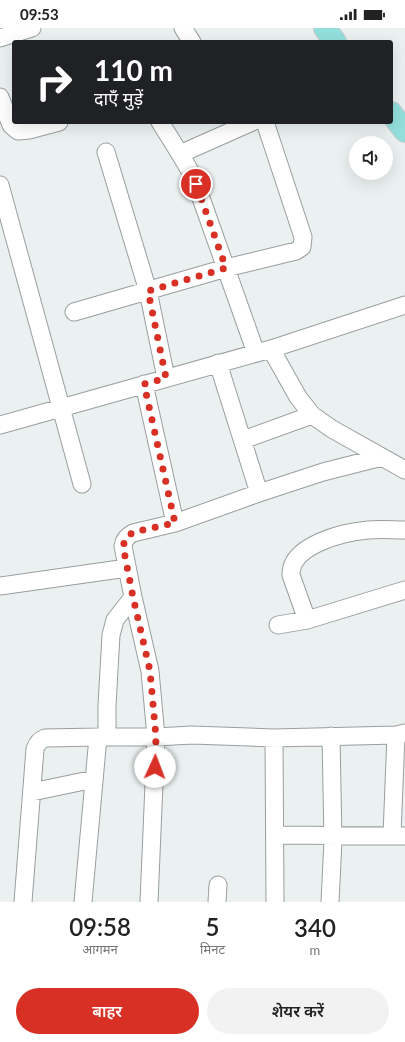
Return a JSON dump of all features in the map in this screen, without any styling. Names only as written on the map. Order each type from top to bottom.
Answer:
[{"type":"main road","points":[[325,28],[334,40]]},
{"type":"main road","points":[[393,116],[405,131]]},
{"type":"street","points":[[183,28],[191,40]]},
{"type":"street","points":[[1,35],[26,34]]},
{"type":"street","points":[[0,97],[11,125],[18,131],[29,130],[52,124]]},
{"type":"street","points":[[161,124],[190,171],[202,198],[226,268],[263,351],[312,415],[332,429],[405,470]]},
{"type":"street","points":[[180,154],[246,124]]},
{"type":"street","points":[[74,312],[226,268],[296,251],[302,247],[303,237],[266,124]]},
{"type":"street","points":[[106,152],[148,291],[166,378]]},
{"type":"street","points":[[0,185],[6,230],[62,408],[82,484]]},
{"type":"street","points":[[0,425],[263,351],[405,305]]},
{"type":"street","points":[[218,363],[259,493]]},
{"type":"street","points":[[144,384],[175,523]]},
{"type":"street","points":[[242,440],[312,415]]},
{"type":"street","points":[[149,902],[156,737],[150,671],[127,568],[123,546],[124,542],[133,532],[175,523],[323,472],[382,456]]},
{"type":"street","points":[[307,620],[291,575],[293,562],[298,556],[320,542],[351,532],[368,530],[405,530]]},
{"type":"street","points":[[0,586],[127,568]]},
{"type":"street","points":[[278,625],[307,620],[405,590]]},
{"type":"street","points":[[83,902],[94,779],[107,705],[111,635],[115,620],[133,597]]},
{"type":"street","points":[[23,902],[35,749],[38,742],[45,738],[156,737],[192,735],[274,738],[400,734],[399,836],[275,835]]},
{"type":"street","points":[[330,902],[333,835],[331,736]]},
{"type":"street","points":[[274,738],[275,902]]},
{"type":"street","points":[[32,792],[94,779]]},
{"type":"street","points":[[217,902],[218,885]]},
{"type":"route","points":[[155,767],[156,737],[150,671],[123,546],[126,538],[133,532],[175,523],[144,384],[166,378],[148,291],[226,268],[196,184]]}]
